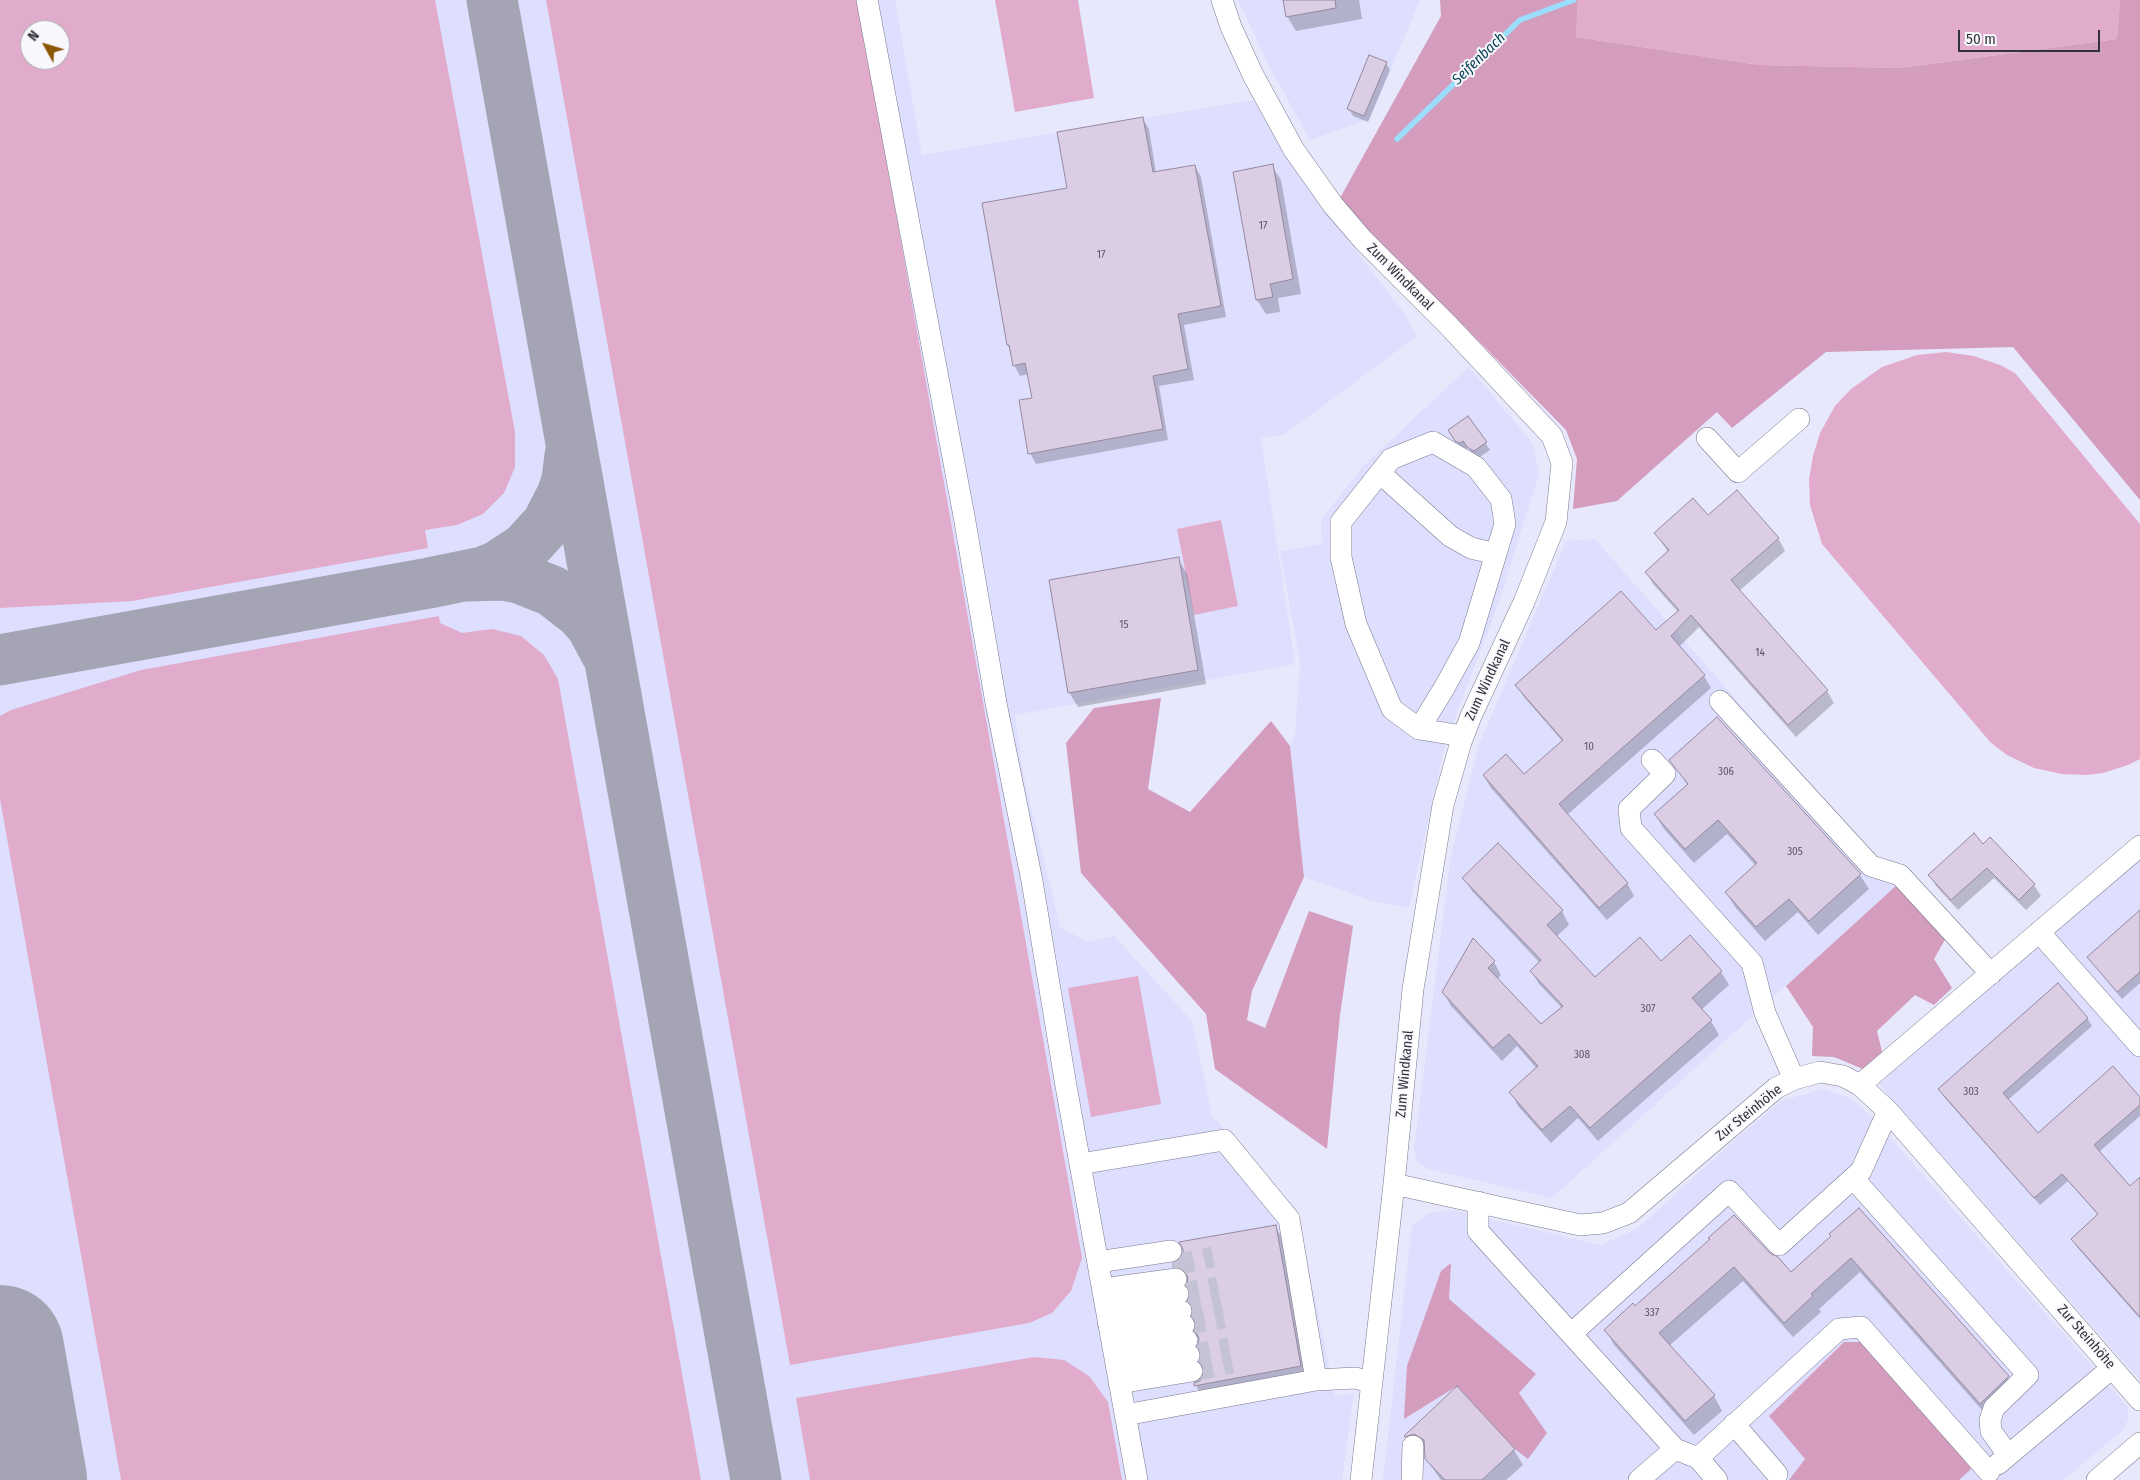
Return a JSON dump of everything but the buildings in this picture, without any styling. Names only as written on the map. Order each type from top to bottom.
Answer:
[{"type":"street","points":[[868,0],[962,506],[996,703],[1032,881],[1080,1164],[1137,1480]]},
{"type":"street","name":"Zum Windkanal","points":[[1222,0],[1231,27],[1257,83],[1294,150],[1333,205],[1363,240],[1448,325],[1552,436],[1562,463],[1556,522],[1524,602],[1463,736],[1443,805],[1416,970],[1361,1480]]},
{"type":"street","points":[[1707,438],[1738,472],[1799,419]]},
{"type":"street","points":[[1420,728],[1469,643],[1505,524],[1501,498],[1476,467],[1433,442],[1391,459],[1341,522],[1341,557],[1356,624],[1392,709],[1420,728],[1463,736]]},
{"type":"street","points":[[1380,473],[1450,536],[1471,548],[1496,554]]},
{"type":"street","points":[[1720,701],[1871,866],[1900,875],[1991,974]]},
{"type":"street","points":[[1652,760],[1665,774],[1629,810],[1631,828],[1752,963],[1765,1013],[1794,1079]]},
{"type":"street","points":[[1860,1085],[2140,846]]},
{"type":"street","points":[[2039,932],[2140,1046]]},
{"type":"street","name":"Zur Steinhöhe","points":[[1394,1184],[1580,1225],[1603,1223],[1628,1213],[1776,1088],[1794,1079],[1820,1072],[1843,1076],[1860,1085],[1888,1111],[2140,1400]]},
{"type":"street","points":[[1570,1334],[1729,1190],[1779,1245],[1861,1171],[1888,1111]]},
{"type":"street","points":[[1080,1164],[1224,1140],[1289,1219],[1316,1380]]},
{"type":"street","points":[[1853,1178],[2028,1375],[1994,1408],[1990,1420],[1991,1432],[2008,1456]]},
{"type":"street","points":[[1478,1202],[1478,1231],[1675,1449],[1698,1458],[1717,1480]]},
{"type":"street","points":[[1108,1322],[1181,1310]]},
{"type":"street","points":[[1108,1322],[1181,1310]]},
{"type":"street","points":[[1108,1322],[1181,1310]]},
{"type":"street","points":[[1108,1322],[1181,1310]]},
{"type":"street","points":[[1108,1322],[1181,1310]]},
{"type":"street","points":[[1698,1458],[1838,1329],[1861,1327],[1984,1476],[2112,1368]]},
{"type":"street","points":[[1125,1415],[1316,1380],[1355,1378],[1371,1382]]},
{"type":"street","points":[[1734,1424],[1777,1474]]},
{"type":"street","points":[[2097,1480],[2140,1443]]},
{"type":"street","points":[[1412,1480],[1413,1446]]},
{"type":"street","points":[[1639,1480],[1675,1449]]},
{"type":"shaded area","points":[[0,0],[895,0],[922,155],[1254,100],[1282,151],[1315,198],[1404,313],[1417,336],[1285,434],[1261,438],[1295,664],[1015,715],[1023,773],[1060,927],[1087,942],[1114,936],[1192,1021],[1212,1116],[1297,1210],[1335,1396],[1354,1393],[1342,1480],[0,1480]]},
{"type":"shaded area","points":[[0,0],[435,0],[515,432],[515,467],[504,493],[483,514],[457,525],[425,530],[428,548],[132,601],[0,608]]},
{"type":"shaded area","points":[[546,0],[858,0],[1082,1258],[1071,1291],[1052,1313],[1029,1323],[790,1365]]},
{"type":"shaded area","points":[[995,0],[1078,0],[1094,98],[1015,112]]},
{"type":"shaded area","points":[[1238,0],[1420,0],[1370,119],[1310,140],[1269,66]]},
{"type":"shaded area","points":[[1440,0],[1578,0],[1576,37],[1759,65],[1900,68],[2117,39],[2120,0],[2140,0],[2140,500],[2013,347],[1826,352],[1732,428],[1717,412],[1617,501],[1573,509],[1577,459],[1566,430],[1457,319],[1369,235],[1340,198],[1441,16]]},
{"type":"shaded area","points":[[1578,0],[2120,0],[2117,39],[1900,68],[1759,65],[1576,37]]},
{"type":"shaded area","points":[[1946,352],[1974,356],[2000,365],[2015,373],[2140,524],[2140,759],[2128,765],[2103,773],[2087,775],[2062,774],[2034,768],[2007,755],[1991,743],[1822,544],[1810,505],[1809,479],[1820,433],[1835,406],[1851,389],[1882,367],[1917,355]]},
{"type":"shaded area","points":[[1469,367],[1533,444],[1539,474],[1501,596],[1445,745],[1409,908],[1372,901],[1304,877],[1290,746],[1295,734],[1300,663],[1280,551],[1322,544],[1321,520],[1363,466]]},
{"type":"shaded area","points":[[1221,520],[1238,606],[1194,615],[1177,529]]},
{"type":"shaded area","points":[[1595,539],[1898,884],[1552,1198],[1428,1169],[1418,1162],[1414,1150],[1451,856],[1478,747],[1566,541]]},
{"type":"shaded area","points":[[439,616],[440,623],[462,633],[492,629],[521,636],[544,655],[558,679],[701,1480],[121,1480],[0,799],[0,716],[11,710],[141,670]]},
{"type":"shaded area","points":[[1161,698],[1148,789],[1190,812],[1271,721],[1290,746],[1304,877],[1252,991],[1247,1020],[1265,1028],[1309,911],[1353,926],[1340,1015],[1327,1149],[1215,1069],[1206,1014],[1081,873],[1066,743],[1094,708]]},
{"type":"shaded area","points":[[2140,851],[2140,1380],[1879,1084]]},
{"type":"shaded area","points":[[1898,884],[1947,936],[1934,959],[1952,988],[1934,1005],[1915,995],[1877,1031],[1882,1052],[1863,1069],[1834,1057],[1812,1056],[1813,1027],[1786,986]]},
{"type":"shaded area","points":[[1138,976],[1161,1104],[1091,1117],[1068,988]]},
{"type":"shaded area","points":[[1822,1089],[1850,1098],[1870,1115],[2115,1392],[2128,1407],[2128,1420],[2123,1430],[2064,1480],[1383,1480],[1412,1225],[1429,1213],[1453,1210],[1600,1245],[1637,1229],[1781,1101]]},
{"type":"shaded area","points":[[1451,1263],[1449,1299],[1536,1374],[1519,1393],[1547,1433],[1528,1459],[1515,1449],[1457,1386],[1404,1419],[1407,1366],[1441,1271]]},
{"type":"shaded area","points":[[1844,1342],[1865,1342],[1966,1459],[1971,1469],[1959,1480],[1789,1480],[1805,1459],[1769,1416]]},
{"type":"shaded area","points":[[1034,1357],[1064,1360],[1089,1376],[1108,1402],[1122,1480],[810,1480],[796,1398]]},
{"type":"waterway","name":"Seifenbach","points":[[1397,139],[1520,20],[1574,0]]},
{"type":"taxiway","points":[[492,0],[756,1480]]},
{"type":"taxiway","points":[[0,660],[483,572],[498,566],[525,548],[547,524],[562,495],[567,480],[570,455]]},
{"type":"taxiway","points":[[468,576],[502,575],[519,578],[552,591],[579,612],[591,625],[606,653]]},
{"type":"runway","points":[[0,1349],[23,1480]]},
{"type":"tunnel","points":[[1173,1265],[1213,1257]]},
{"type":"tunnel","points":[[1178,1294],[1218,1287]]},
{"type":"tunnel","points":[[1181,1311],[1221,1304]]},
{"type":"tunnel","points":[[1184,1325],[1224,1318]]},
{"type":"tunnel","points":[[1189,1355],[1229,1348]]},
{"type":"tunnel","points":[[1192,1371],[1232,1363]]}]
